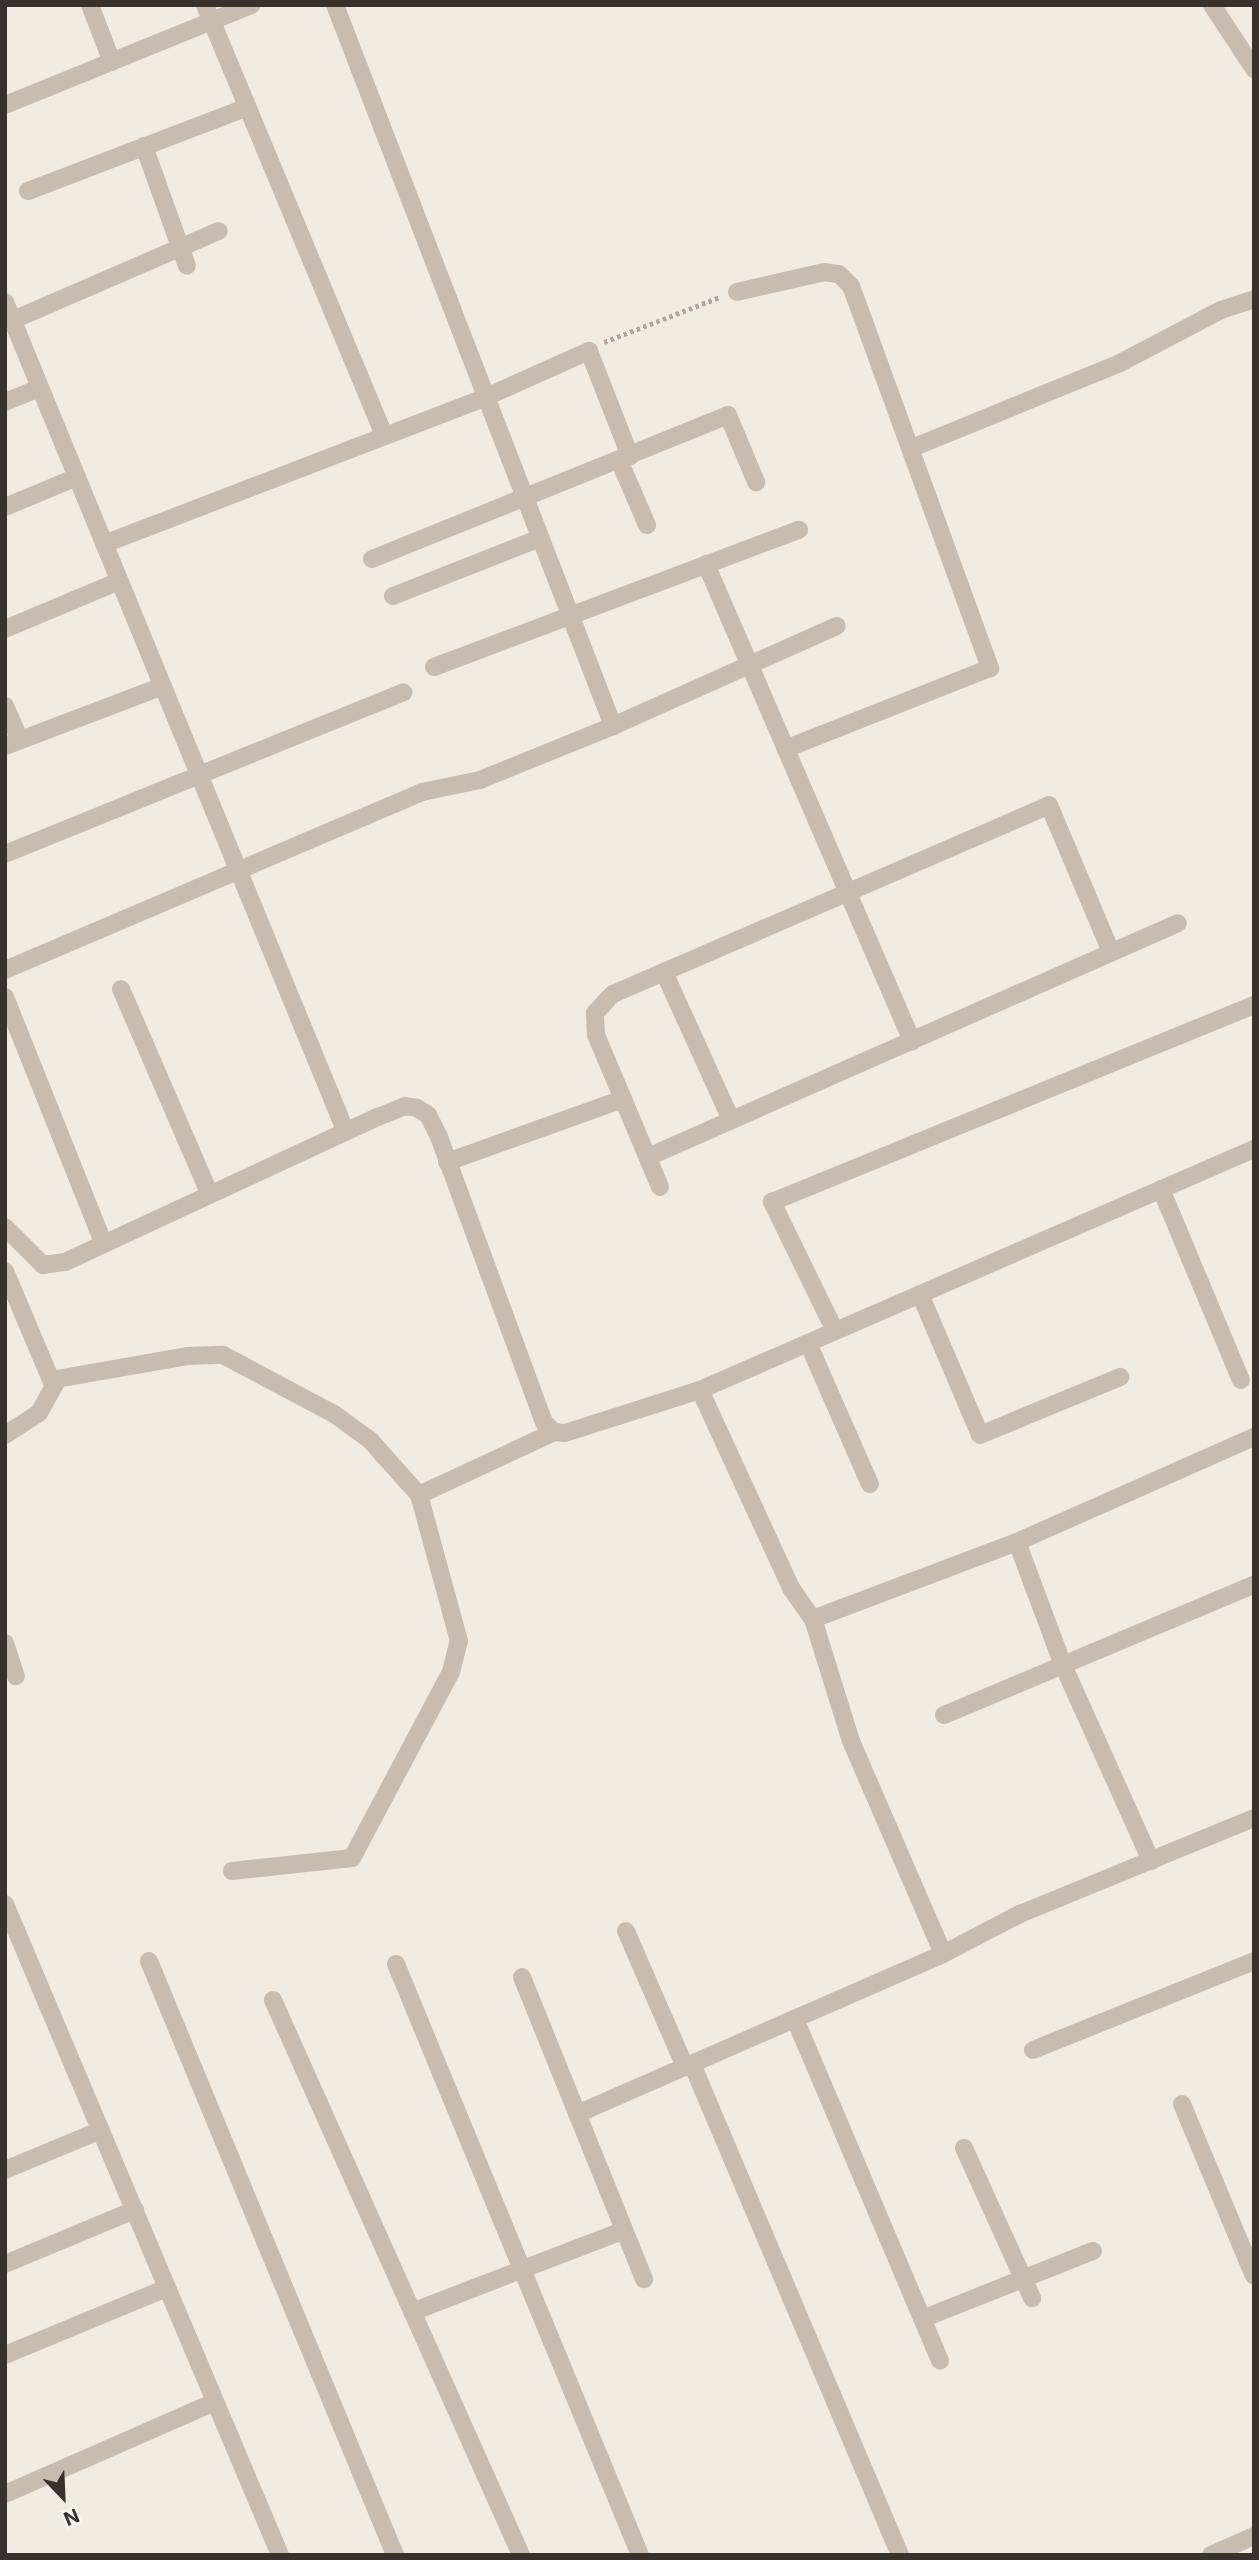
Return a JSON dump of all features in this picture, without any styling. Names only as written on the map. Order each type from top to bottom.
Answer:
[{"type":"street","points":[[90,5],[112,62]]},
{"type":"street","points":[[5,105],[112,62],[209,14],[251,5]]},
{"type":"street","points":[[335,5],[613,726]]},
{"type":"street","points":[[1212,5],[1254,69]]},
{"type":"street","points":[[209,14],[384,434]]},
{"type":"street","points":[[28,191],[248,107]]},
{"type":"street","points":[[144,146],[187,265]]},
{"type":"street","points":[[13,320],[219,231]]},
{"type":"street","points":[[737,292],[824,272],[839,274],[851,286],[990,668],[785,749]]},
{"type":"street","points":[[912,449],[1120,363],[1221,310],[1254,299]]},
{"type":"street","points":[[5,302],[346,1132]]},
{"type":"street","points":[[104,544],[384,434],[486,397],[589,351],[647,525]]},
{"type":"street","points":[[5,402],[40,388]]},
{"type":"street","points":[[372,559],[728,415],[756,482]]},
{"type":"street","points":[[5,507],[76,477]]},
{"type":"street","points":[[434,667],[572,619],[706,564],[799,530]]},
{"type":"street","points":[[393,596],[540,538]]},
{"type":"street","points":[[706,564],[912,1041]]},
{"type":"street","points":[[5,629],[119,581]]},
{"type":"street","points":[[5,970],[240,873],[422,792],[480,780],[613,726],[748,663],[837,626]]},
{"type":"street","points":[[5,706],[13,743],[163,686]]},
{"type":"street","points":[[5,854],[403,692]]},
{"type":"street","points":[[660,1187],[596,1035],[595,1013],[613,994],[1049,804],[1111,952]]},
{"type":"street","points":[[648,1157],[1178,923]]},
{"type":"street","points":[[664,972],[732,1120]]},
{"type":"street","points":[[121,989],[210,1195]]},
{"type":"street","points":[[5,997],[104,1244]]},
{"type":"street","points":[[835,1331],[772,1202],[1254,1005]]},
{"type":"street","points":[[447,1162],[623,1099]]},
{"type":"street","points":[[5,1227],[27,1254],[43,1265],[65,1262],[405,1106],[417,1108],[428,1115],[544,1422],[554,1432]]},
{"type":"street","points":[[419,1495],[554,1432],[582,1430],[700,1390],[1254,1149]]},
{"type":"street","points":[[1161,1189],[1241,1380]]},
{"type":"street","points":[[5,1262],[27,1254]]},
{"type":"street","points":[[5,1271],[47,1375],[56,1382]]},
{"type":"street","points":[[919,1294],[980,1435],[1120,1377]]},
{"type":"street","points":[[807,1343],[870,1484]]},
{"type":"street","points":[[5,1435],[39,1412],[56,1382],[176,1357],[223,1354],[334,1414],[370,1440],[419,1495],[459,1641],[451,1672],[352,1858],[232,1871]]},
{"type":"street","points":[[700,1390],[791,1588],[813,1619],[851,1741],[943,1954]]},
{"type":"street","points":[[813,1619],[1017,1542],[1254,1437]]},
{"type":"street","points":[[1017,1542],[1063,1665],[1151,1861]]},
{"type":"street","points":[[944,1715],[1254,1585]]},
{"type":"street","points":[[5,1643],[16,1676]]},
{"type":"street","points":[[577,2114],[943,1954],[1020,1914],[1254,1818]]},
{"type":"street","points":[[5,1904],[11,1934],[101,2130],[280,2555]]},
{"type":"street","points":[[626,1931],[688,2065],[900,2555]]},
{"type":"street","points":[[149,1961],[395,2555]]},
{"type":"street","points":[[1033,2050],[1254,1961]]},
{"type":"street","points":[[396,1965],[640,2555]]},
{"type":"street","points":[[522,1977],[644,2279]]},
{"type":"street","points":[[273,2000],[521,2555]]},
{"type":"street","points":[[794,2019],[940,2361]]},
{"type":"street","points":[[1182,2104],[1254,2276]]},
{"type":"street","points":[[5,2169],[101,2130]]},
{"type":"street","points":[[964,2148],[1032,2298]]},
{"type":"street","points":[[5,2264],[135,2210]]},
{"type":"street","points":[[412,2312],[624,2230]]},
{"type":"street","points":[[922,2319],[1093,2251]]},
{"type":"street","points":[[5,2355],[167,2288]]},
{"type":"street","points":[[5,2494],[215,2402]]},
{"type":"street","points":[[1211,2555],[1254,2536]]},
{"type":"path","points":[[589,351],[617,334],[737,292]]}]
